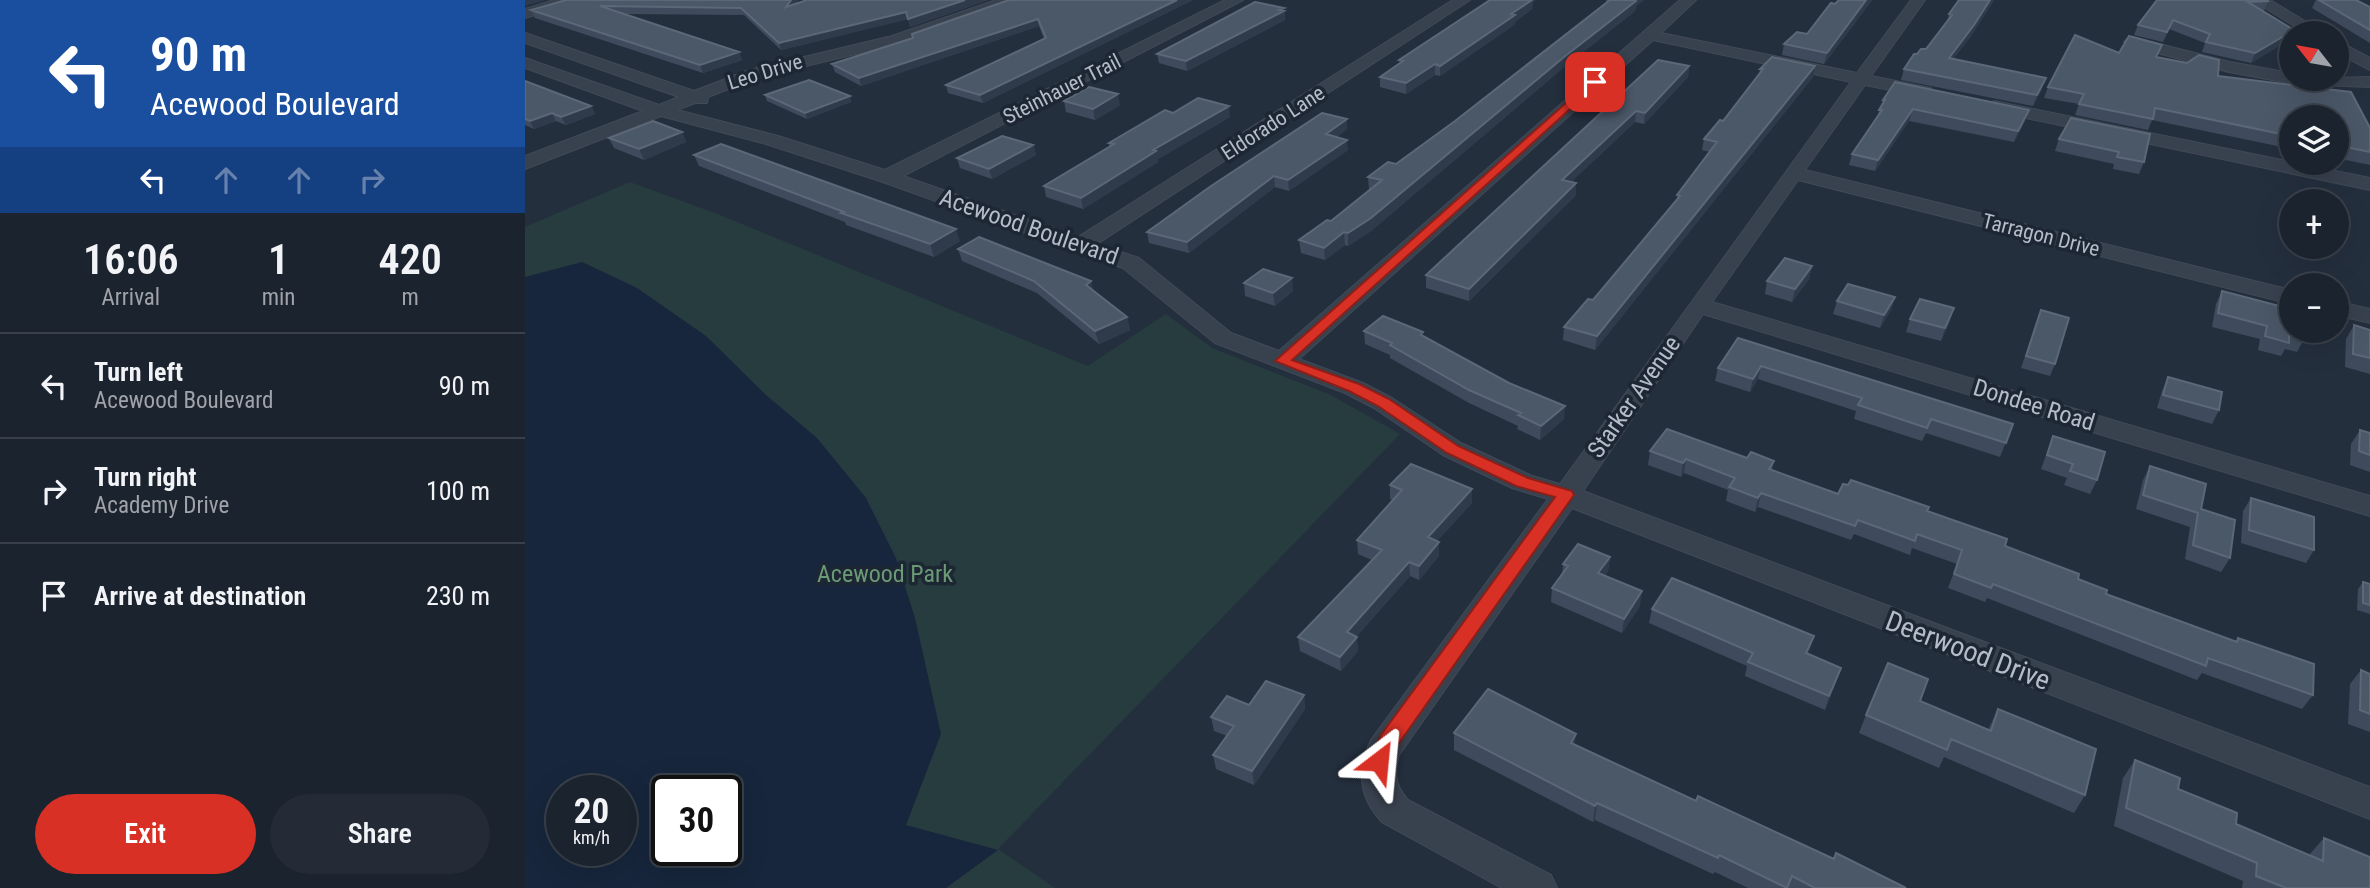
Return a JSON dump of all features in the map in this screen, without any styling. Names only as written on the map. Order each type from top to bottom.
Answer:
[{"type":"street","points":[[525,14],[569,0]]},
{"type":"street","name":"Leo Drive","points":[[525,163],[755,73],[908,37],[1010,0]]},
{"type":"street","name":"Steinhauer Trail","points":[[887,177],[1236,0]]},
{"type":"street","name":"Eldorado Lane","points":[[1082,244],[1463,0]]},
{"type":"street","points":[[1282,361],[1689,0]]},
{"type":"street","name":"Starker Avenue","points":[[1538,888],[1395,811],[1386,803],[1379,787],[1377,772],[1383,750],[1566,495],[1697,305],[1919,0]]},
{"type":"street","points":[[2259,0],[2296,21]]},
{"type":"street","points":[[1649,35],[1941,96]]},
{"type":"street","name":"Acewood Boulevard","points":[[525,38],[695,96],[772,140]]},
{"type":"street","points":[[2132,42],[2229,67],[2279,76]]},
{"type":"street","points":[[2349,53],[2370,65]]},
{"type":"street","name":"Acewood Boulevard","points":[[525,63],[659,110],[772,140],[887,177],[1131,263],[1223,338],[1354,388],[1383,403],[1452,449],[1522,482],[1566,495]]},
{"type":"street","points":[[2349,81],[2370,82]]},
{"type":"street","points":[[1981,104],[2370,184]]},
{"type":"street","name":"Tarragon Drive","points":[[1792,173],[2279,294]]},
{"type":"street","name":"Dondee Road","points":[[1697,305],[2370,506]]},
{"type":"street","points":[[2349,311],[2370,316]]},
{"type":"street","name":"Deerwood Drive","points":[[1566,495],[2370,803]]},
{"type":"green space","name":"Acewood Park","points":[[630,182],[715,213],[1088,366],[1166,314],[1212,348],[1331,395],[1400,434],[998,849],[1055,888],[525,888],[525,227]]},
{"type":"water","points":[[582,262],[637,288],[706,336],[766,395],[817,438],[866,498],[896,558],[915,618],[941,734],[906,825],[998,850],[946,888],[525,888],[525,277]]},
{"type":"building","points":[[566,0],[791,0],[786,7],[807,0],[965,0],[908,19],[906,12],[779,43],[741,8],[600,6],[739,52],[700,65],[531,10]]},
{"type":"building","points":[[1009,0],[1177,0],[980,95],[946,85],[1046,38],[1038,19],[859,78],[832,64],[913,38],[912,34]]},
{"type":"building","points":[[1490,0],[1532,0],[1511,14],[1515,15],[1440,66],[1435,64],[1406,83],[1380,77],[1403,61],[1399,60]]},
{"type":"building","points":[[1610,0],[1636,1],[1564,57],[1371,218],[1348,233],[1344,232],[1324,248],[1299,240],[1327,220],[1331,221],[1382,180],[1368,177],[1388,162],[1396,164],[1455,121]]},
{"type":"building","points":[[1839,0],[1866,0],[1827,53],[1784,44],[1797,32],[1807,34],[1831,3],[1835,4]]},
{"type":"building","points":[[1959,0],[1990,0],[1949,58],[2046,78],[2037,95],[1904,69],[1914,54],[1926,49],[1952,15],[1949,14]]},
{"type":"building","points":[[2157,0],[2267,0],[2248,2],[2279,21],[2279,39],[2255,53],[2206,42],[2210,34],[2173,20],[2167,32],[2138,25]]},
{"type":"building","points":[[2319,0],[2356,0],[2370,7],[2370,30]]},
{"type":"building","points":[[1255,2],[1284,8],[1279,10],[1284,11],[1186,61],[1157,54]]},
{"type":"building","points":[[2075,35],[2119,53],[2129,36],[2162,45],[2156,57],[2187,63],[2199,55],[2219,60],[2218,76],[2279,83],[2279,91],[2351,92],[2370,128],[2370,152],[2349,148],[2349,105],[2279,105],[2279,134],[2155,108],[2153,119],[2079,104],[2084,94],[2048,87]]},
{"type":"building","points":[[1772,57],[1815,66],[1597,336],[1564,327],[1588,299],[1593,300],[1680,196],[1677,195],[1717,142],[1704,139],[1720,120],[1723,121],[1763,69],[1760,69]]},
{"type":"building","points":[[1658,60],[1689,66],[1645,113],[1636,111],[1562,180],[1576,183],[1469,289],[1426,275]]},
{"type":"building","points":[[809,80],[850,96],[805,113],[765,95]]},
{"type":"building","points":[[525,81],[591,106],[561,117],[552,113],[530,121],[525,119]]},
{"type":"building","points":[[1895,82],[2029,110],[2018,131],[1913,109],[1878,160],[1852,154],[1882,110],[1879,110],[1883,100]]},
{"type":"building","points":[[1089,87],[1118,94],[1093,109],[1064,101]]},
{"type":"building","points":[[1198,98],[1229,106],[1153,150],[1156,151],[1081,198],[1044,186],[1165,110],[1173,113]]},
{"type":"building","points":[[1322,113],[1347,119],[1326,134],[1347,140],[1288,180],[1274,176],[1187,242],[1147,232],[1211,186]]},
{"type":"building","points":[[2071,118],[2150,134],[2144,162],[2117,157],[2119,152],[2059,139]]},
{"type":"building","points":[[653,121],[682,132],[639,149],[609,138]]},
{"type":"building","points":[[1002,136],[1033,145],[989,169],[957,158]]},
{"type":"building","points":[[721,144],[956,229],[930,244],[841,213],[844,212],[694,155]]},
{"type":"building","points":[[979,237],[1091,281],[1086,285],[1127,317],[1095,331],[1034,281],[958,249]]},
{"type":"building","points":[[1785,258],[1812,266],[1795,289],[1767,281]]},
{"type":"building","points":[[1263,269],[1292,278],[1273,293],[1244,283]]},
{"type":"building","points":[[1848,284],[1895,297],[1884,315],[1837,301]]},
{"type":"building","points":[[2222,291],[2279,306],[2279,340],[2265,336],[2267,326],[2218,313]]},
{"type":"building","points":[[1920,299],[1954,308],[1945,328],[1910,319]]},
{"type":"building","points":[[2041,310],[2069,318],[2055,364],[2026,356]]},
{"type":"building","points":[[1383,316],[1423,332],[1421,335],[1509,383],[1565,406],[1541,426],[1518,415],[1521,413],[1469,390],[1390,345],[1392,343],[1364,331]]},
{"type":"building","points":[[2354,325],[2370,330],[2370,358],[2353,354]]},
{"type":"building","points":[[1738,338],[2013,424],[2006,443],[1931,419],[1927,428],[1858,405],[1862,398],[1761,366],[1753,379],[1718,368]]},
{"type":"building","points":[[2168,377],[2222,392],[2219,410],[2163,395]]},
{"type":"building","points":[[1667,429],[1747,458],[1751,452],[1774,461],[1769,469],[1838,494],[1843,484],[1848,485],[1851,480],[1929,507],[1927,511],[2007,539],[2005,546],[2079,574],[2078,579],[2107,590],[2106,594],[2237,642],[2238,638],[2314,664],[2313,695],[2208,658],[2206,666],[1993,584],[1991,588],[1954,574],[1962,550],[1917,534],[1915,541],[1858,520],[1855,526],[1761,493],[1758,498],[1729,487],[1735,478],[1686,459],[1683,463],[1650,451]]},
{"type":"building","points":[[2360,430],[2370,433],[2370,455],[2359,451]]},
{"type":"building","points":[[2053,436],[2105,452],[2097,480],[2070,471],[2073,464],[2047,455]]},
{"type":"building","points":[[1411,464],[1472,489],[1428,537],[1439,542],[1419,566],[1409,562],[1347,632],[1357,637],[1340,657],[1298,637],[1382,550],[1357,540],[1402,490],[1390,485]]},
{"type":"building","points":[[2150,466],[2206,484],[2201,509],[2235,520],[2230,558],[2193,545],[2198,513],[2143,495]]},
{"type":"building","points":[[2251,498],[2314,517],[2314,550],[2249,530]]},
{"type":"building","points":[[1578,544],[1610,557],[1598,573],[1642,591],[1624,619],[1552,588],[1568,566],[1563,564]]},
{"type":"building","points":[[1672,578],[1814,636],[1806,653],[1841,668],[1829,696],[1748,662],[1753,653],[1652,609]]},
{"type":"building","points":[[2363,582],[2370,584],[2370,605],[2363,603]]},
{"type":"building","points":[[1888,663],[1928,679],[1920,701],[1991,731],[1998,709],[2096,749],[2085,795],[1951,739],[1947,750],[1866,715]]},
{"type":"building","points":[[2361,670],[2370,674],[2370,714],[2360,710]]},
{"type":"building","points":[[1266,681],[1304,695],[1252,771],[1213,755],[1234,726],[1211,717],[1227,696],[1249,705]]},
{"type":"building","points":[[1488,689],[1576,734],[1571,743],[1696,801],[1698,796],[1834,859],[1836,853],[1906,888],[1815,888],[1792,876],[1787,888],[1719,855],[1718,858],[1597,803],[1595,806],[1454,733]]},
{"type":"building","points":[[2135,760],[2180,778],[2178,789],[2237,813],[2236,824],[2323,861],[2324,838],[2370,857],[2370,888],[2286,888],[2256,876],[2257,863],[2126,808]]},
{"type":"route","points":[[1379,761],[1389,741],[1566,495],[1522,482],[1452,449],[1383,403],[1354,388],[1282,361],[1595,82]]}]
